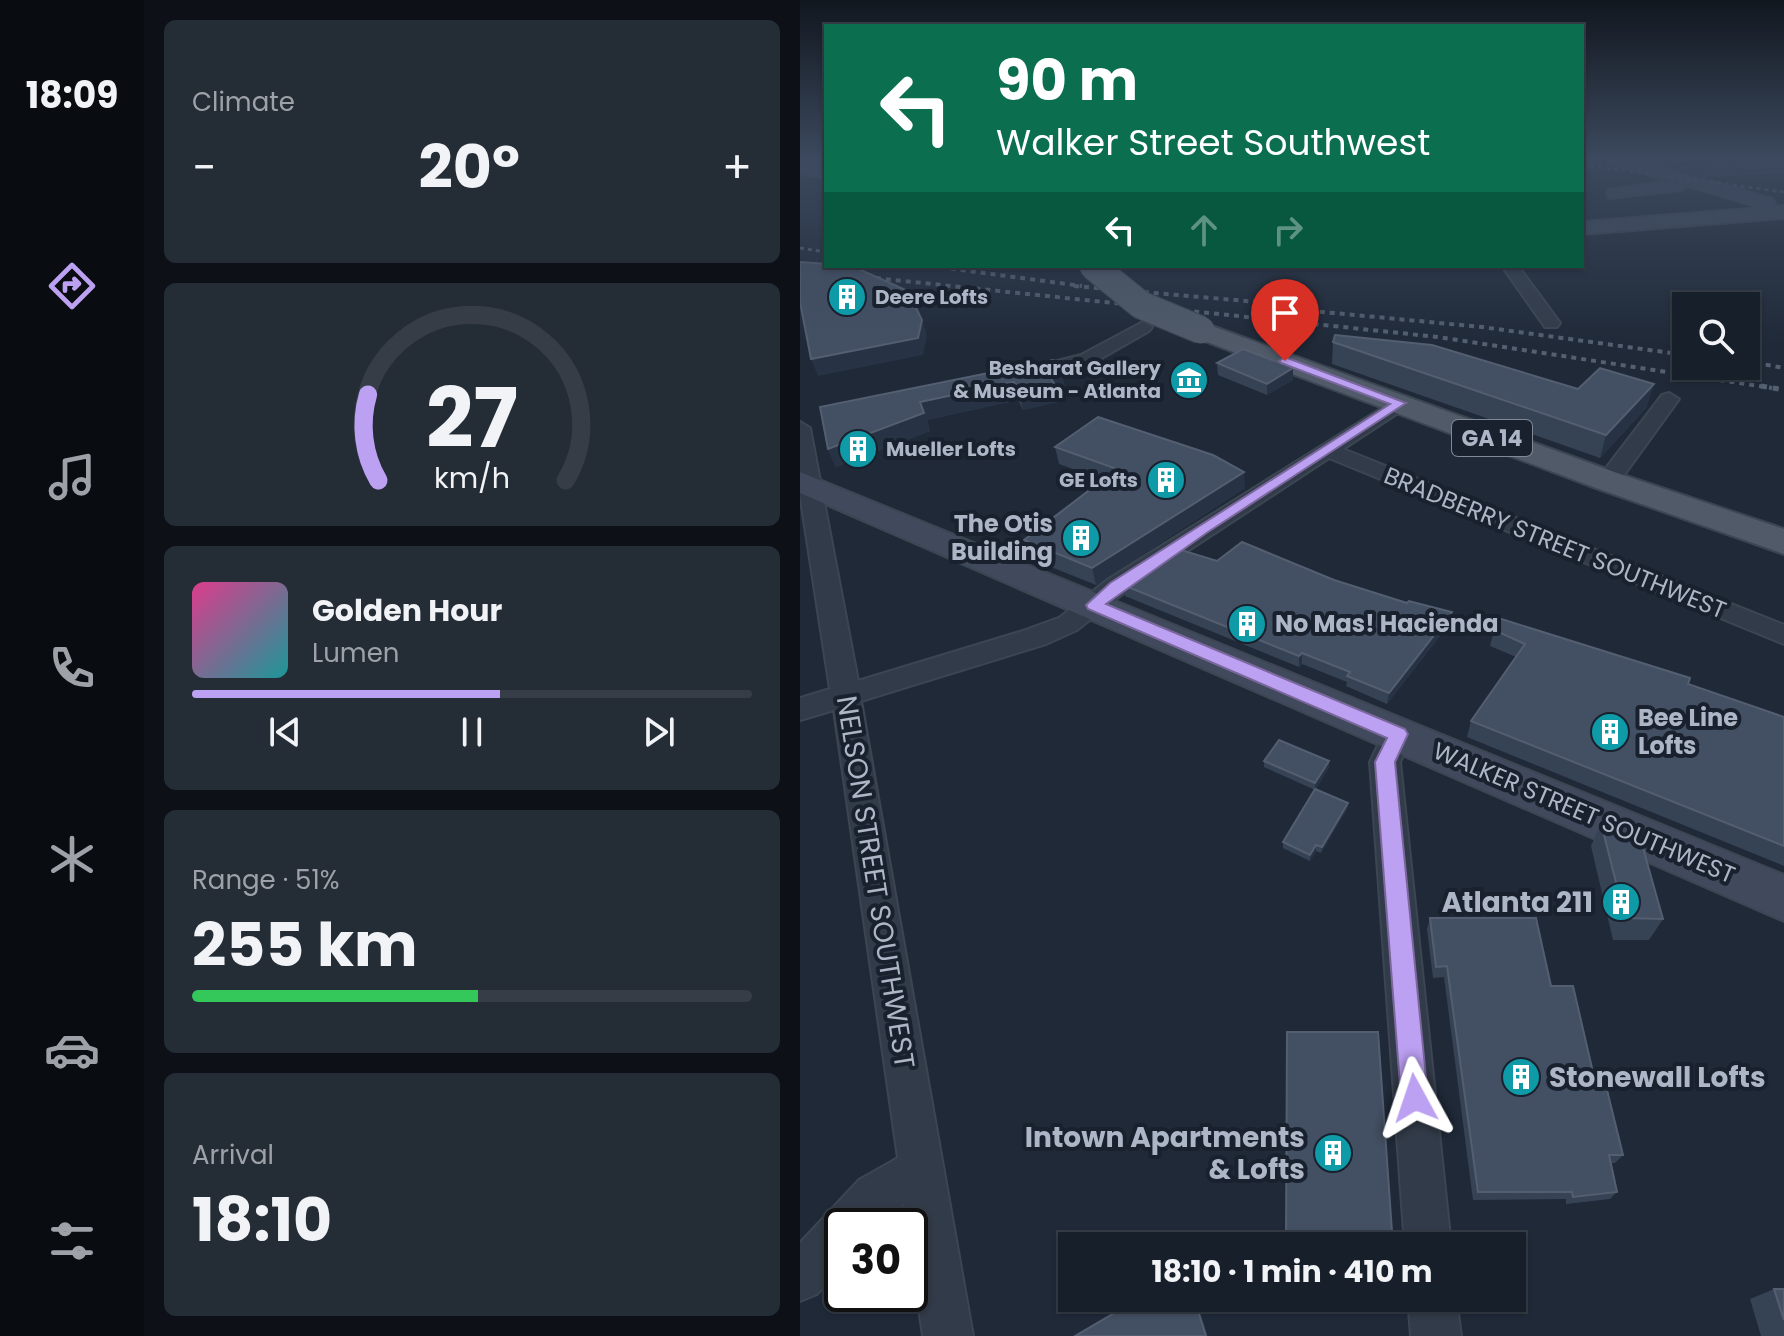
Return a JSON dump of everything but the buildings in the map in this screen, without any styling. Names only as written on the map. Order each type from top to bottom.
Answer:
[{"type":"main road","name":"GA 14","points":[[1095,268],[1141,305],[1201,330],[1608,481],[1784,542]]},
{"type":"street","points":[[1584,228],[1654,221]]},
{"type":"street","points":[[1584,236],[1779,221]]},
{"type":"street","points":[[1584,245],[1683,241]]},
{"type":"street","points":[[1511,268],[1551,323]]},
{"type":"street","points":[[997,381],[1078,363],[1109,349],[1143,327]]},
{"type":"street","points":[[1608,481],[1669,399]]},
{"type":"street","points":[[800,709],[1036,637],[1068,624],[1116,586],[1400,403]]},
{"type":"street","points":[[800,422],[821,417]]},
{"type":"street","name":"NELSON STREET SOUTHWEST","points":[[800,428],[805,482],[846,696],[948,1336]]},
{"type":"street","name":"BRADBERRY STREET SOUTHWEST","points":[[1327,450],[1784,635]]},
{"type":"street","name":"WALKER STREET SOUTHWEST","points":[[805,482],[1784,898]]},
{"type":"street","points":[[1398,734],[1385,762],[1427,1232]]},
{"type":"street","points":[[864,1208],[875,1196],[922,1169]]},
{"type":"street","points":[[800,1277],[824,1251]]},
{"type":"street","points":[[1433,1312],[1436,1336]]},
{"type":"railway","points":[[800,248],[824,252]]},
{"type":"railway","points":[[946,268],[1082,286]]},
{"type":"railway","points":[[856,276],[1438,337],[1772,388]]},
{"type":"railway","points":[[1074,286],[1281,304]]},
{"type":"railway","points":[[1270,307],[1482,327],[1672,353]]},
{"type":"railway","points":[[1760,364],[1784,368]]},
{"type":"railway","points":[[1761,386],[1784,390]]},
{"type":"place","name":"Deere Lofts","points":[[847,297]]},
{"type":"place","name":"Besharat Gallery & Museum - Atlanta","points":[[1189,380]]},
{"type":"place","name":"Mueller Lofts","points":[[858,449]]},
{"type":"place","name":"GE Lofts","points":[[1166,480]]},
{"type":"place","name":"The Otis Building","points":[[1081,538]]},
{"type":"place","name":"No Mas! Hacienda","points":[[1247,624]]},
{"type":"place","name":"Bee Line Lofts","points":[[1610,732]]},
{"type":"place","name":"Atlanta 211","points":[[1621,902]]},
{"type":"place","name":"Stonewall Lofts","points":[[1521,1077]]},
{"type":"place","name":"Intown Apartments & Lofts","points":[[1333,1153]]},
{"type":"route","points":[[1285,361],[1400,403],[1116,586],[1094,605],[1398,734],[1385,762],[1415,1098]]}]
